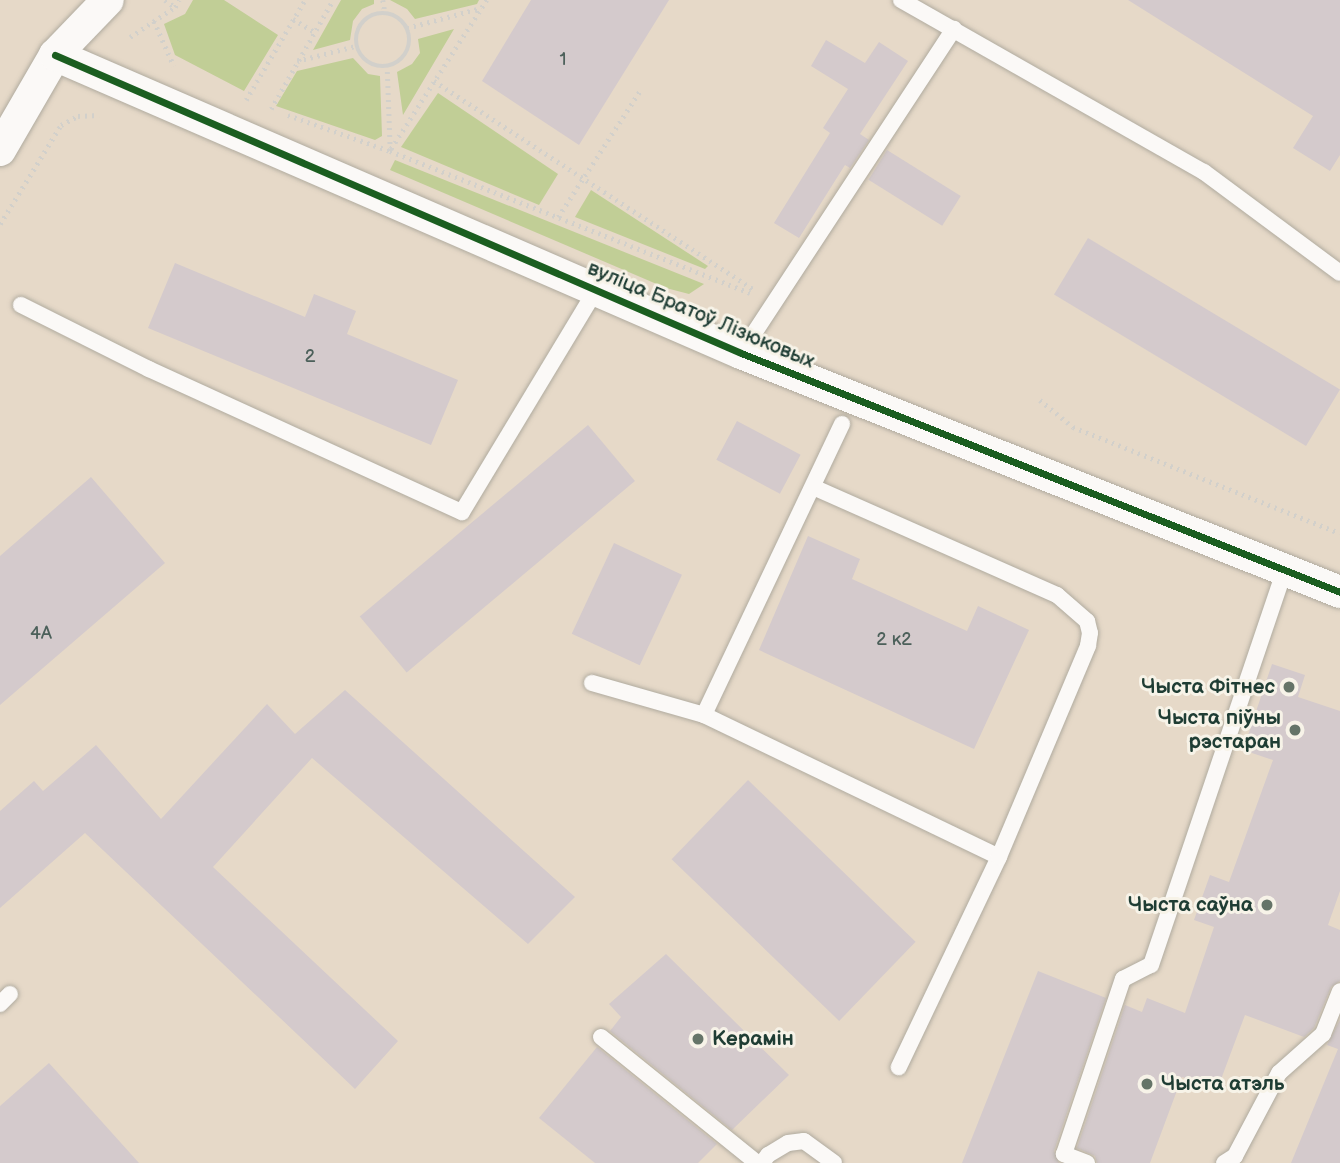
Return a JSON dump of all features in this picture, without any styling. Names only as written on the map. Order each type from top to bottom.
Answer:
[{"type":"street","points":[[0,149],[55,55],[108,0]]},
{"type":"street","name":"вуліца Братоў Лізюковых","points":[[55,55],[741,354],[1340,592]]},
{"type":"lane","points":[[901,0],[1204,172],[1340,273]]},
{"type":"lane","points":[[741,354],[954,29]]},
{"type":"lane","points":[[21,305],[149,369],[462,512],[596,290]]},
{"type":"lane","points":[[704,715],[842,424]]},
{"type":"lane","points":[[813,487],[1057,595],[1087,621],[1090,633],[1088,646],[999,857],[899,1067]]},
{"type":"lane","points":[[1087,1163],[1064,1154],[1123,979],[1151,965],[1285,570]]},
{"type":"lane","points":[[592,683],[704,715],[999,857]]},
{"type":"lane","points":[[1224,1163],[1236,1156],[1279,1073],[1323,1034],[1340,991]]},
{"type":"lane","points":[[601,1037],[760,1163],[788,1143],[804,1141],[834,1163]]},
{"type":"path","points":[[165,0],[175,7]]},
{"type":"path","points":[[130,37],[175,7],[179,0]]},
{"type":"path","points":[[253,103],[244,99],[305,0]]},
{"type":"path","points":[[271,109],[333,0]]},
{"type":"path","points":[[383,0],[385,13]]},
{"type":"path","points":[[390,151],[487,0]]},
{"type":"path","points":[[407,28],[482,8]]},
{"type":"path","points":[[385,13],[402,20],[410,37],[407,53],[395,65],[387,68],[370,64],[356,46],[361,25],[376,14],[385,13]]},
{"type":"path","points":[[293,19],[315,32]]},
{"type":"path","points":[[154,21],[171,64],[183,70]]},
{"type":"path","points":[[297,61],[356,46]]},
{"type":"path","points":[[387,68],[390,151]]},
{"type":"path","points":[[434,82],[774,302]]},
{"type":"path","points":[[558,217],[641,89]]},
{"type":"path","points":[[262,106],[390,151],[774,302]]},
{"type":"path","points":[[0,225],[61,125],[78,116],[95,114],[109,120]]},
{"type":"path","points":[[1040,400],[1073,427],[1340,533]]},
{"type":"green space","points":[[193,0],[224,0],[278,35],[244,91],[175,55],[164,24],[185,14]]},
{"type":"green space","points":[[341,0],[374,0],[374,4],[362,9],[353,21],[350,40],[313,50]]},
{"type":"green space","points":[[390,0],[479,0],[477,4],[415,19],[407,9]]},
{"type":"green space","points":[[454,29],[403,115],[397,72],[412,64],[420,53],[418,39]]},
{"type":"green space","points":[[353,58],[368,74],[380,76],[382,136],[375,140],[276,106],[297,71]]},
{"type":"green space","points":[[438,93],[558,174],[539,205],[401,147]]},
{"type":"green space","points":[[395,160],[704,284],[689,294],[666,288],[390,170]]},
{"type":"green space","points":[[591,190],[708,266],[705,269],[575,217]]},
{"type":"building","points":[[531,0],[669,0],[579,145],[482,81]]},
{"type":"building","points":[[1128,0],[1340,0],[1340,155],[1330,171],[1293,148],[1313,116]]},
{"type":"building","points":[[826,40],[865,63],[879,42],[908,61],[860,134],[869,140],[850,168],[845,165],[799,238],[774,223],[830,133],[823,128],[848,89],[811,66]]},
{"type":"building","points":[[887,150],[961,196],[942,226],[868,180]]},
{"type":"building","points":[[1088,238],[1340,389],[1306,446],[1054,295]]},
{"type":"building","points":[[175,263],[305,317],[314,294],[356,311],[347,334],[458,380],[431,445],[148,328]]},
{"type":"building","points":[[737,421],[801,455],[780,494],[716,460]]},
{"type":"building","points":[[588,425],[635,481],[407,672],[360,617]]},
{"type":"building","points":[[91,477],[165,563],[0,705],[0,556]]},
{"type":"building","points":[[808,536],[860,559],[852,579],[967,631],[978,606],[1029,630],[974,749],[759,650]]},
{"type":"building","points":[[614,543],[682,575],[640,665],[572,634]]},
{"type":"building","points":[[1272,664],[1305,675],[1298,697],[1340,711],[1340,891],[1328,925],[1340,930],[1340,981],[1331,987],[1314,1028],[1304,1037],[1245,1015],[1217,1090],[1182,1077],[1150,1163],[1097,1163],[1095,1156],[1077,1148],[1125,1005],[1142,1012],[1147,998],[1185,1013],[1214,927],[1194,920],[1210,875],[1229,882],[1273,760],[1243,750]]},
{"type":"building","points":[[345,690],[575,897],[528,944],[312,758],[213,867],[398,1041],[355,1089],[85,833],[0,908],[0,811],[34,781],[43,791],[96,745],[161,819],[267,704],[295,734]]},
{"type":"building","points":[[748,780],[916,942],[839,1021],[672,859]]},
{"type":"building","name":"Керамін","points":[[666,954],[789,1075],[732,1130],[610,1031],[621,1017],[609,1004]]},
{"type":"building","points":[[1038,971],[1106,998],[1054,1151],[1059,1163],[962,1163]]},
{"type":"building","points":[[1340,1020],[1340,1163],[1291,1163],[1338,1049],[1327,1045]]},
{"type":"building","points":[[597,1047],[717,1144],[698,1163],[595,1163],[539,1118]]},
{"type":"building","points":[[49,1063],[139,1163],[0,1163],[0,1106]]},
{"type":"cycle path","points":[[55,55],[741,353],[1340,592]]},
{"type":"place","name":"Чыста Фітнес","points":[[1289,687]]},
{"type":"place","name":"Чыста піўны рэстаран","points":[[1295,730]]},
{"type":"place","name":"Чыста саўна","points":[[1267,905]]},
{"type":"place","name":"Керамін","points":[[698,1039]]},
{"type":"place","name":"Чыста атэль","points":[[1147,1084]]}]
